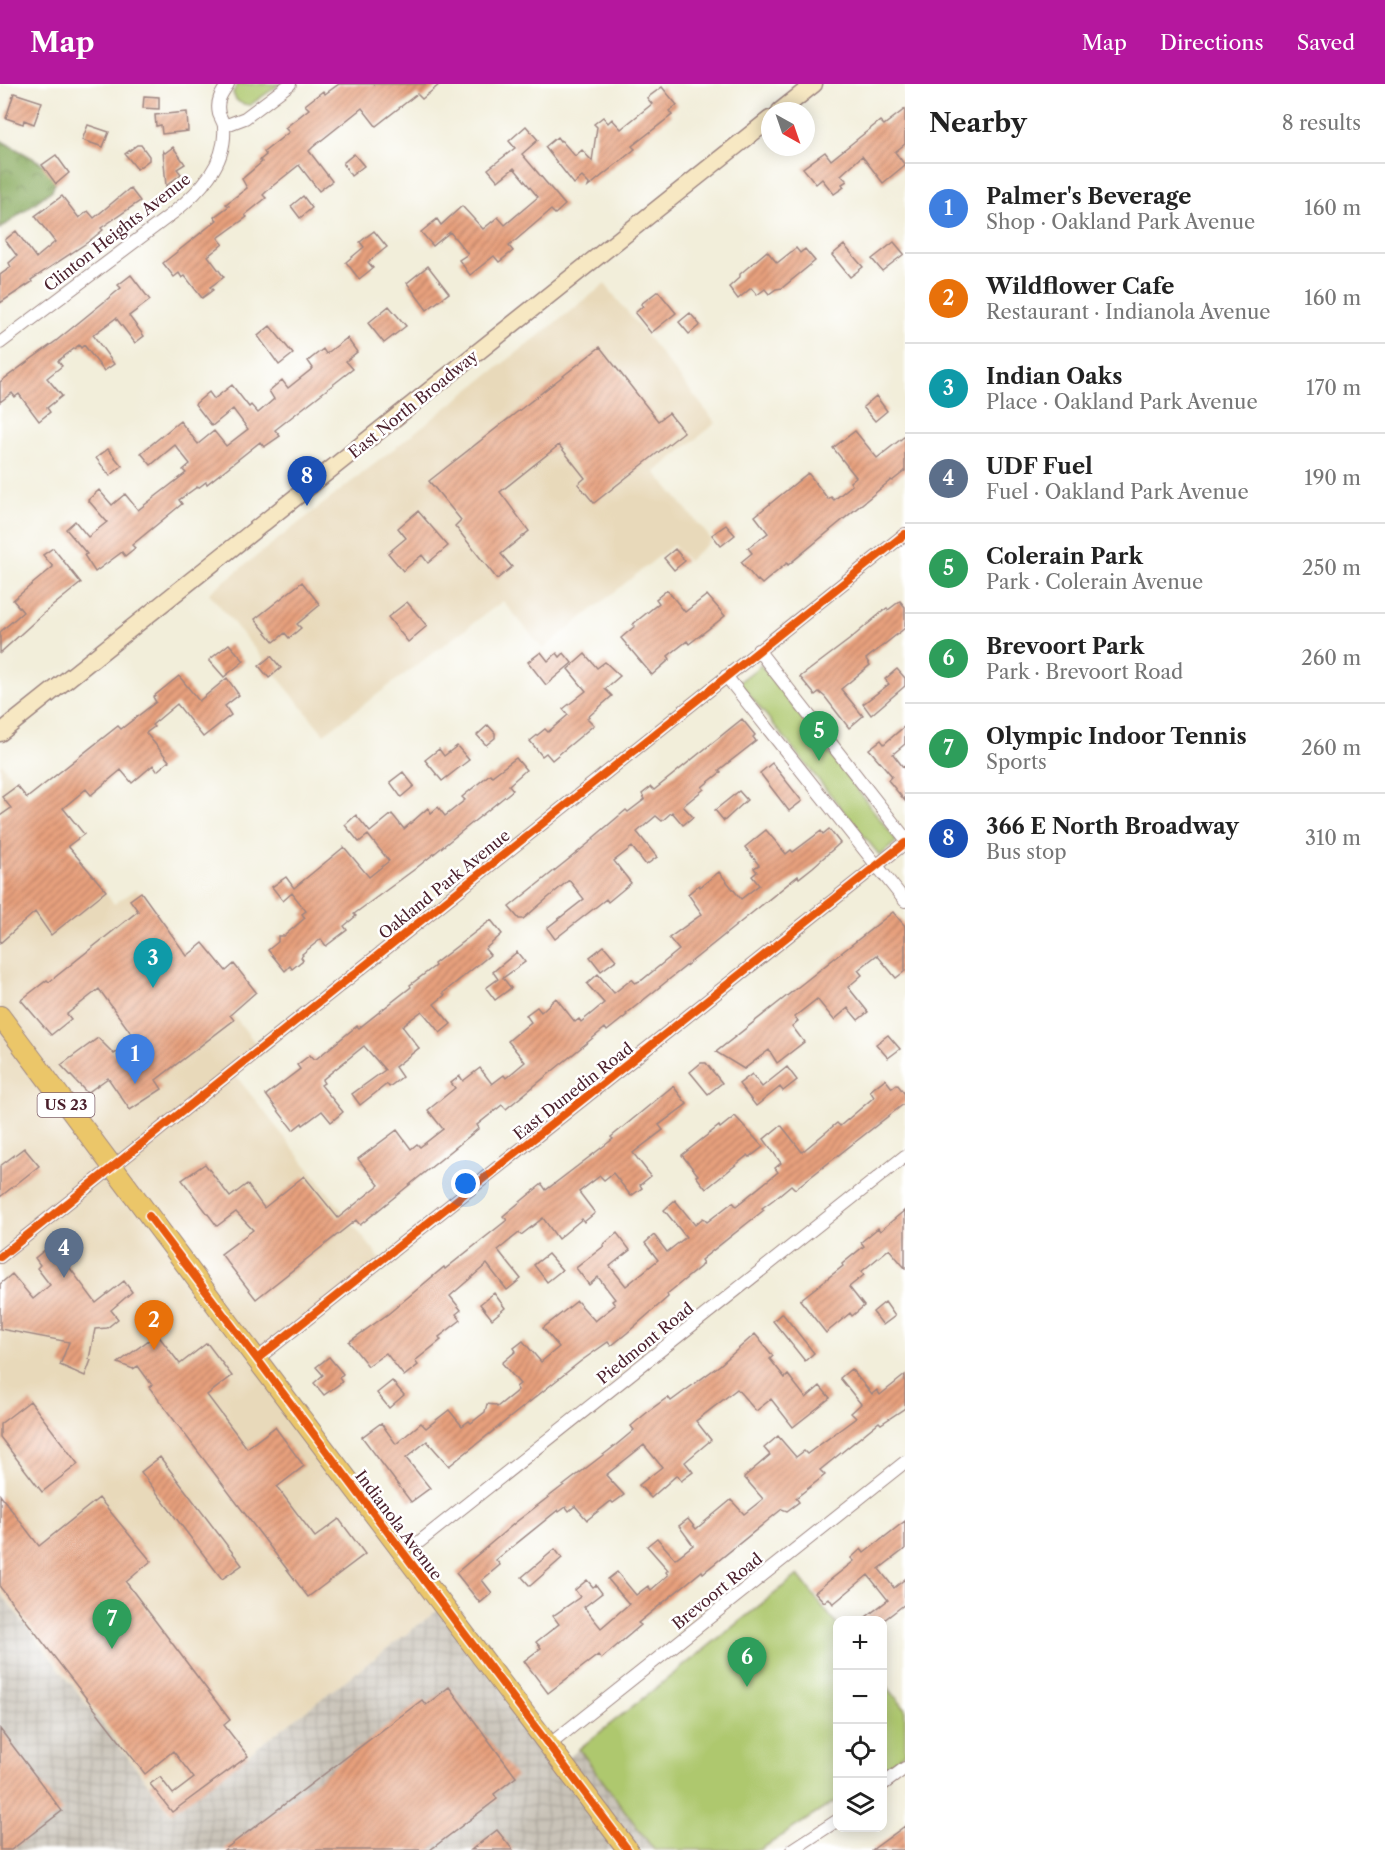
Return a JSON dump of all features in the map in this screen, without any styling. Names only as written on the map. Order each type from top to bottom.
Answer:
[{"type":"main road","points":[[791,102],[814,84]]},
{"type":"main road","name":"East North Broadway","points":[[0,733],[761,126]]},
{"type":"main road","name":"Indianola Avenue","points":[[0,1016],[628,1850]]},
{"type":"street","name":"Clinton Heights Avenue","points":[[0,343],[173,213],[200,189],[211,175],[219,158],[224,126],[219,113],[218,99],[228,84]]},
{"type":"street","points":[[224,126],[245,118],[290,84]]},
{"type":"street","name":"Oakland Park Avenue","points":[[0,1257],[905,534]]},
{"type":"street","points":[[758,651],[905,838]]},
{"type":"street","points":[[726,676],[905,901]]},
{"type":"street","name":"East Dunedin Road","points":[[257,1359],[905,843]]},
{"type":"street","name":"Piedmont Road","points":[[404,1554],[905,1156]]},
{"type":"street","name":"Brevoort Road","points":[[549,1745],[905,1462]]},
{"type":"street","points":[[887,1781],[905,1768]]},
{"type":"street","points":[[792,1850],[833,1823]]},
{"type":"shaded area","points":[[605,284],[716,423],[655,472],[712,540],[688,561],[673,545],[543,649],[503,601],[324,734],[209,593]]},
{"type":"shaded area","points":[[0,762],[114,904],[136,889],[259,1048],[233,1072],[381,1260],[258,1361],[442,1607],[171,1813],[0,1592]]},
{"type":"shaded area","points":[[0,1592],[171,1813],[442,1607],[561,1764],[579,1749],[654,1850],[0,1850]]},
{"type":"green space","points":[[237,84],[280,84],[250,105],[236,99],[233,93]]},
{"type":"green space","points":[[0,140],[54,170],[57,179],[52,190],[0,229]]},
{"type":"green space","points":[[761,665],[897,841],[880,856],[739,682]]},
{"type":"green space","points":[[798,1575],[833,1620],[833,1803],[760,1850],[654,1850],[579,1749]]},
{"type":"green space","points":[[887,1686],[905,1709],[905,1753],[887,1767]]},
{"type":"building","points":[[339,84],[440,84],[422,99],[417,94],[376,126],[362,108],[313,147],[309,151],[332,181],[319,191],[299,165],[270,188],[263,195],[266,198],[245,215],[247,217],[218,238],[223,244],[208,256],[224,277],[210,287],[213,290],[202,298],[185,276],[182,278],[179,273],[174,277],[163,263],[217,220],[214,217],[229,206],[226,204],[247,188],[242,179],[262,162],[260,160],[266,155],[264,152],[289,132],[285,128],[309,109],[305,105],[323,91],[325,94]]},
{"type":"building","points":[[662,87],[677,105],[669,111],[672,115],[632,146],[635,149],[588,187],[589,184],[582,177],[574,184],[545,147],[557,137],[575,156],[582,150],[592,161],[597,127],[594,124],[603,117],[608,123],[612,119],[621,129],[652,104],[647,98]]},
{"type":"building","points":[[14,93],[42,102],[34,124],[24,120],[23,124],[6,118]]},
{"type":"building","points":[[144,96],[159,97],[159,109],[143,108]]},
{"type":"building","points":[[905,109],[905,144],[895,152],[905,165],[883,183],[862,156],[841,175],[847,181],[842,184],[844,187],[834,194],[822,179],[816,184],[803,168],[825,152],[831,160],[880,121],[884,125]]},
{"type":"building","points":[[187,112],[188,131],[162,134],[161,125],[156,126],[155,115]]},
{"type":"building","points":[[88,125],[109,132],[103,147],[82,140]]},
{"type":"building","points":[[526,126],[538,140],[522,154],[565,205],[555,214],[551,210],[509,246],[513,251],[499,262],[494,256],[470,275],[459,260],[468,254],[450,232],[433,246],[421,232],[437,219],[441,225],[462,206],[483,229],[498,217],[505,225],[538,197],[514,168],[498,181],[488,169],[515,148],[509,141]]},
{"type":"building","points":[[137,145],[141,145],[149,156],[149,160],[137,169],[125,154]]},
{"type":"building","points":[[173,147],[185,164],[177,169],[181,174],[166,186],[163,151],[165,153]]},
{"type":"building","points":[[354,154],[364,166],[351,176],[343,163]]},
{"type":"building","points":[[56,155],[69,173],[56,184],[42,165]]},
{"type":"building","points":[[130,188],[140,201],[101,228],[103,230],[88,242],[0,303],[0,275],[11,267],[9,263],[17,256],[5,240],[16,231],[36,258],[55,242],[35,216],[62,196],[79,218],[88,211],[94,218]]},
{"type":"building","points":[[303,196],[312,208],[300,218],[291,206]]},
{"type":"building","points":[[374,231],[387,247],[368,262],[373,268],[359,279],[346,262],[364,247],[360,242]]},
{"type":"building","points":[[894,242],[904,254],[882,271],[872,259]]},
{"type":"building","points":[[844,245],[863,267],[850,277],[832,255]]},
{"type":"building","points":[[796,248],[800,253],[805,249],[815,261],[782,288],[769,294],[765,289],[757,295],[751,288],[738,299],[729,287],[740,277],[740,274],[767,251],[777,263]]},
{"type":"building","points":[[428,266],[449,293],[427,310],[407,283]]},
{"type":"building","points":[[131,275],[150,300],[129,316],[144,336],[135,343],[116,318],[93,335],[114,364],[104,371],[84,345],[81,348],[79,345],[58,361],[62,366],[47,378],[62,396],[47,408],[50,412],[39,421],[19,394],[15,397],[12,393],[0,402],[0,382],[56,341],[121,288],[118,285]]},
{"type":"building","points":[[658,291],[676,313],[651,333],[635,313],[643,306],[641,304]]},
{"type":"building","points":[[389,306],[406,326],[384,343],[368,323]]},
{"type":"building","points":[[690,313],[700,325],[689,334],[679,322]]},
{"type":"building","points":[[270,326],[293,354],[279,365],[258,336]]},
{"type":"building","points":[[347,338],[357,352],[346,361],[353,369],[275,430],[280,436],[264,447],[260,442],[207,484],[206,482],[197,487],[179,500],[182,504],[132,545],[135,548],[125,556],[122,552],[95,572],[84,555],[87,554],[66,529],[75,521],[88,537],[107,522],[88,500],[99,490],[112,505],[125,494],[138,510],[186,473],[183,470],[190,464],[175,445],[151,465],[141,453],[180,421],[198,444],[214,431],[226,446],[248,429],[233,409],[212,426],[195,404],[209,392],[214,399],[232,385],[249,407],[251,405],[258,413],[274,399],[269,391],[282,380],[288,388],[313,368],[308,361],[323,349],[326,354]]},
{"type":"building","points":[[600,347],[658,421],[669,413],[684,432],[594,503],[578,484],[585,478],[559,445],[500,492],[529,531],[501,554],[512,567],[497,579],[455,526],[461,520],[429,481]]},
{"type":"building","points":[[876,396],[887,411],[875,421],[863,407]]},
{"type":"building","points":[[855,431],[877,458],[905,436],[905,471],[788,565],[787,563],[762,584],[757,581],[741,562],[752,553],[748,548],[768,533],[755,516],[808,473],[828,499],[831,497],[834,500],[852,485],[850,482],[856,477],[833,448]]},
{"type":"building","points":[[108,449],[122,466],[110,476],[96,458]]},
{"type":"building","points":[[418,511],[448,546],[428,563],[422,555],[403,571],[388,553],[406,538],[398,528]]},
{"type":"building","points":[[726,525],[735,535],[721,546],[712,535]]},
{"type":"building","points":[[53,548],[81,583],[0,653],[0,632],[23,612],[13,600],[53,567],[43,555]]},
{"type":"building","points":[[675,549],[685,561],[674,570],[664,558]]},
{"type":"building","points":[[302,582],[320,605],[297,624],[301,628],[289,638],[285,633],[274,642],[255,619]]},
{"type":"building","points":[[667,590],[685,612],[707,595],[725,616],[689,644],[687,641],[668,656],[670,659],[652,675],[621,638],[635,626],[633,624],[659,603],[656,599]]},
{"type":"building","points":[[900,601],[905,607],[905,628],[866,659],[870,665],[841,689],[863,716],[849,728],[825,697],[819,692],[815,695],[800,677],[887,608],[888,610]]},
{"type":"building","points":[[407,602],[427,626],[408,642],[388,617]]},
{"type":"building","points":[[229,644],[244,661],[224,677],[209,660]]},
{"type":"building","points":[[541,652],[548,661],[557,653],[560,657],[564,653],[572,663],[546,685],[528,662]]},
{"type":"building","points":[[585,654],[597,668],[605,662],[620,676],[605,689],[612,696],[587,718],[594,725],[552,760],[546,753],[542,756],[530,741],[545,729],[548,732],[568,715],[563,709],[586,691],[568,669]]},
{"type":"building","points":[[271,656],[281,668],[269,678],[259,666]]},
{"type":"building","points":[[897,669],[905,678],[905,686],[871,715],[863,704],[889,684],[885,679]]},
{"type":"building","points":[[179,676],[199,701],[227,678],[239,695],[225,706],[231,715],[203,737],[177,704],[146,733],[169,761],[157,771],[153,765],[132,783],[121,770],[91,795],[86,789],[63,808],[84,834],[68,846],[106,891],[51,935],[35,912],[0,943],[0,816],[11,808],[2,797],[17,786],[27,798],[118,726],[121,729],[156,702],[153,697]]},
{"type":"building","points":[[742,719],[755,735],[753,737],[756,741],[719,770],[721,772],[683,806],[693,817],[683,825],[672,812],[662,821],[656,816],[637,832],[657,857],[646,865],[632,847],[614,861],[631,883],[608,902],[606,899],[555,939],[547,928],[584,899],[569,880],[523,919],[519,919],[509,907],[594,839],[626,810],[628,812],[645,799],[642,794],[651,787],[654,790]]},
{"type":"building","points":[[488,725],[495,733],[495,738],[486,745],[477,735]]},
{"type":"building","points":[[905,726],[905,744],[893,754],[903,767],[905,766],[905,801],[888,780],[892,776],[869,749],[881,740],[884,744]]},
{"type":"building","points":[[457,746],[469,760],[442,781],[425,760],[439,749],[444,756]]},
{"type":"building","points":[[516,758],[526,770],[509,785],[513,790],[415,869],[354,914],[356,916],[344,926],[347,930],[326,946],[321,939],[302,954],[303,960],[292,969],[290,966],[285,971],[268,950],[278,942],[278,936],[284,936],[305,918],[302,914],[306,911],[292,893],[283,901],[272,887],[286,877],[294,888],[344,847],[369,877],[389,861],[368,835],[359,842],[345,825],[356,815],[370,832],[392,814],[404,829],[428,808],[431,813],[438,807],[445,816],[465,800],[462,797],[490,774],[492,776]]},
{"type":"building","points":[[772,763],[802,801],[789,811],[760,773]]},
{"type":"building","points":[[403,772],[414,786],[401,797],[390,782]]},
{"type":"building","points":[[739,791],[747,800],[724,821],[715,810]]},
{"type":"building","points":[[829,829],[840,843],[813,867],[799,878],[798,876],[607,1031],[605,1028],[506,1109],[502,1105],[477,1125],[479,1128],[360,1225],[356,1220],[256,1299],[221,1254],[253,1230],[236,1212],[217,1226],[182,1180],[205,1164],[230,1197],[247,1184],[264,1208],[304,1176],[338,1218],[379,1185],[358,1159],[397,1130],[411,1149],[417,1144],[420,1147],[443,1129],[428,1110],[455,1088],[451,1083],[460,1076],[463,1081],[480,1068],[492,1084],[504,1075],[506,1078],[525,1062],[508,1041],[531,1022],[526,1015],[537,1007],[541,1012],[556,998],[575,1022],[579,1019],[581,1022],[604,1003],[587,984],[598,974],[614,993],[632,979],[635,983],[642,980],[679,950],[669,938],[702,914],[688,894],[699,885],[700,887],[719,872],[741,899],[759,885],[752,876],[757,872],[754,868],[759,865],[745,847],[766,830],[786,854],[791,850],[793,852],[821,831],[823,834]]},
{"type":"building","points":[[141,892],[187,956],[203,943],[226,971],[234,964],[256,992],[230,1015],[234,1020],[156,1080],[162,1089],[130,1110],[108,1078],[87,1093],[61,1065],[98,1038],[114,1054],[136,1040],[99,989],[67,1014],[71,1019],[51,1035],[21,1000],[47,980],[49,982],[138,911],[130,900]]},
{"type":"building","points":[[893,912],[905,926],[905,971],[896,978],[877,955],[858,970],[862,975],[848,987],[868,1012],[858,1020],[848,1008],[834,1020],[817,999],[794,1017],[798,1021],[792,1026],[804,1042],[777,1063],[769,1050],[744,1069],[716,1052]]},
{"type":"building","points":[[491,920],[502,934],[485,949],[490,955],[443,993],[445,995],[434,1004],[451,1024],[440,1033],[422,1011],[402,1026],[419,1048],[395,1067],[402,1077],[389,1087],[387,1084],[360,1105],[352,1094],[385,1070],[364,1046],[322,1080],[324,1083],[321,1085],[343,1112],[331,1122],[322,1111],[293,1130],[266,1095],[300,1069],[297,1065],[310,1055],[316,1059],[357,1026],[359,1028],[411,987],[410,985],[435,966],[434,964]]},
{"type":"building","points":[[604,946],[616,960],[601,971],[590,957]]},
{"type":"building","points":[[517,952],[525,962],[503,978],[511,988],[495,1000],[486,988],[498,979],[493,972]]},
{"type":"building","points":[[888,1035],[900,1049],[888,1058],[876,1044]]},
{"type":"building","points":[[701,1063],[706,1063],[722,1083],[708,1094],[690,1072]]},
{"type":"building","points":[[787,1067],[797,1080],[783,1091],[780,1087],[756,1106],[739,1084],[752,1074],[762,1087]]},
{"type":"building","points":[[885,1079],[892,1088],[897,1084],[905,1094],[905,1103],[795,1189],[791,1185],[762,1208],[764,1210],[701,1260],[703,1263],[700,1267],[611,1346],[608,1342],[581,1361],[449,1466],[427,1441],[406,1458],[430,1488],[411,1502],[362,1437],[381,1423],[396,1444],[421,1423],[426,1428],[449,1410],[462,1426],[469,1421],[471,1423],[485,1412],[487,1404],[497,1407],[518,1390],[516,1387],[520,1384],[502,1363],[516,1351],[514,1348],[523,1341],[541,1362],[559,1347],[543,1328],[577,1301],[595,1321],[615,1305],[612,1301],[615,1299],[598,1277],[589,1285],[576,1268],[617,1233],[630,1250],[610,1266],[626,1286],[658,1260],[645,1243],[654,1235],[667,1252],[686,1237],[664,1210],[675,1200],[695,1225],[703,1218],[707,1222],[733,1202],[736,1206],[778,1172],[775,1168],[781,1163],[764,1139],[781,1125],[802,1152],[837,1123],[840,1126],[874,1097],[870,1091]]},
{"type":"building","points":[[673,1086],[687,1104],[659,1125],[663,1130],[633,1153],[651,1176],[640,1185],[642,1188],[631,1196],[613,1173],[604,1180],[600,1176],[579,1192],[595,1213],[584,1222],[582,1219],[558,1239],[543,1218],[498,1250],[521,1279],[507,1290],[487,1264],[450,1296],[461,1310],[456,1314],[461,1320],[439,1337],[441,1340],[415,1361],[418,1365],[404,1376],[386,1353],[368,1366],[349,1342],[507,1220],[503,1216],[542,1184],[546,1190],[613,1139],[611,1137]]},
{"type":"building","points":[[735,1116],[763,1147],[750,1157],[748,1155],[706,1189],[682,1155]]},
{"type":"building","points":[[24,1148],[39,1166],[0,1197],[0,1166]]},
{"type":"building","points":[[905,1210],[905,1268],[889,1249],[861,1272],[864,1275],[849,1287],[864,1306],[852,1316],[850,1313],[826,1333],[800,1300],[843,1266],[842,1264],[864,1246],[861,1242],[878,1228],[880,1231]]},
{"type":"building","points":[[52,1244],[96,1303],[124,1281],[132,1292],[111,1310],[118,1319],[107,1328],[95,1329],[89,1359],[91,1360],[85,1376],[60,1365],[69,1342],[0,1329],[0,1284],[12,1274],[33,1299],[50,1285],[37,1268],[40,1265],[35,1258]]},
{"type":"building","points":[[548,1254],[562,1270],[547,1282],[534,1265]]},
{"type":"building","points":[[494,1293],[505,1308],[492,1319],[480,1304]]},
{"type":"building","points":[[885,1302],[895,1316],[883,1325],[873,1312]]},
{"type":"building","points":[[782,1313],[814,1353],[805,1361],[773,1321]]},
{"type":"building","points":[[157,1334],[180,1364],[207,1343],[232,1376],[207,1395],[247,1448],[275,1427],[304,1466],[277,1487],[315,1537],[339,1519],[365,1554],[308,1597],[149,1387],[152,1385],[138,1366],[133,1369],[118,1363]]},
{"type":"building","points":[[755,1334],[773,1356],[770,1359],[785,1378],[788,1375],[806,1398],[820,1386],[830,1398],[793,1427],[771,1399],[756,1411],[737,1389],[696,1421],[711,1440],[685,1462],[693,1472],[681,1481],[677,1475],[651,1498],[639,1485],[662,1467],[644,1445],[606,1475],[624,1495],[613,1503],[611,1501],[587,1520],[575,1506],[569,1511],[566,1507],[559,1512],[558,1510],[496,1560],[500,1565],[482,1580],[492,1593],[480,1603],[456,1573],[516,1522],[634,1430],[631,1426],[650,1410],[668,1397],[671,1401],[720,1365]]},
{"type":"building","points":[[329,1357],[343,1374],[339,1378],[342,1382],[324,1395],[314,1383],[323,1375],[316,1367]]},
{"type":"building","points":[[851,1369],[872,1394],[877,1390],[880,1395],[905,1375],[905,1408],[881,1424],[879,1422],[820,1470],[825,1475],[796,1498],[799,1502],[787,1511],[782,1509],[703,1573],[702,1571],[638,1623],[641,1625],[601,1659],[598,1655],[548,1693],[524,1661],[541,1648],[536,1642],[559,1624],[553,1616],[580,1597],[575,1590],[587,1580],[593,1587],[596,1585],[602,1593],[584,1607],[601,1628],[629,1604],[608,1579],[617,1572],[636,1595],[648,1586],[651,1590],[668,1575],[666,1572],[668,1570],[647,1546],[657,1538],[675,1559],[693,1545],[679,1526],[688,1519],[696,1529],[731,1500],[744,1514],[763,1499],[744,1477],[770,1455],[764,1448],[778,1436],[796,1457],[804,1451],[807,1454],[856,1418],[851,1413],[861,1404],[840,1378]]},
{"type":"building","points":[[392,1381],[404,1395],[389,1408],[377,1393]]},
{"type":"building","points":[[30,1401],[78,1464],[42,1492],[0,1437],[0,1424]]},
{"type":"building","points":[[160,1457],[242,1565],[222,1579],[141,1472]]},
{"type":"building","points":[[0,1495],[39,1546],[99,1498],[151,1561],[126,1582],[230,1720],[224,1725],[248,1756],[172,1812],[150,1784],[160,1777],[173,1794],[194,1778],[173,1751],[145,1774],[0,1587]]},
{"type":"building","points":[[905,1521],[905,1549],[879,1569],[894,1588],[905,1579],[905,1604],[887,1618],[867,1616],[888,1600],[868,1575],[833,1604],[829,1598],[824,1602],[815,1592],[854,1561],[851,1558],[861,1549],[864,1553]]},
{"type":"building","points":[[555,1549],[562,1558],[530,1586],[522,1577]]},
{"type":"building","points":[[449,1687],[516,1777],[494,1794],[497,1799],[430,1850],[224,1850],[422,1700],[426,1705]]},
{"type":"building","points":[[0,1729],[62,1811],[11,1850],[0,1850]]},
{"type":"building","points":[[905,1826],[905,1850],[872,1850]]},
{"type":"building","points":[[497,1830],[513,1850],[471,1850]]},
{"type":"cycle path","points":[[0,1257],[905,534]]},
{"type":"cycle path","points":[[257,1359],[905,843]]},
{"type":"cycle path","points":[[149,1216],[628,1850]]},
{"type":"place","name":"366 E North Broadway","points":[[307,506]]},
{"type":"place","name":"Colerain Park","points":[[819,761]]},
{"type":"place","name":"Indian Oaks","points":[[153,988]]},
{"type":"place","name":"Palmer's Beverage","points":[[135,1084]]},
{"type":"place","name":"UDF Fuel","points":[[64,1278]]},
{"type":"place","name":"Wildflower Cafe","points":[[154,1350]]},
{"type":"place","name":"Olympic Indoor Tennis","points":[[112,1649]]},
{"type":"place","name":"Brevoort Park","points":[[747,1687]]}]
